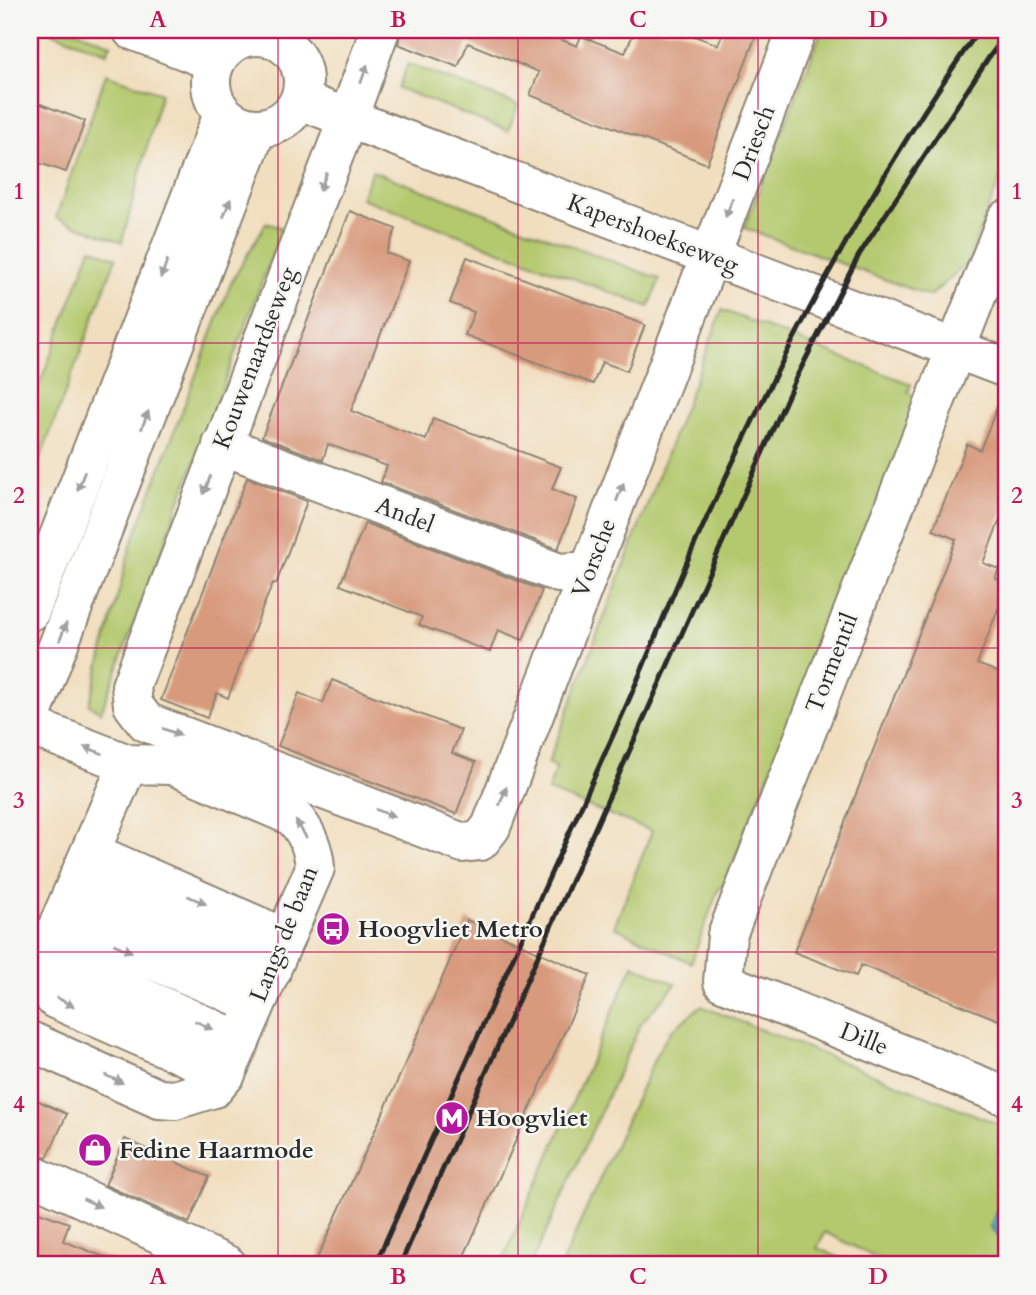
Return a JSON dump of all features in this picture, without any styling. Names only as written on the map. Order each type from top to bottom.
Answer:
[{"type":"street","points":[[132,30],[215,62]]},
{"type":"street","name":"Kouwenaardseweg","points":[[380,30],[131,686],[133,705],[146,722],[463,843]]},
{"type":"street","name":"Driesch","points":[[711,256],[797,30]]},
{"type":"street","points":[[256,33],[293,40],[303,78],[300,100],[287,117],[267,126],[240,121],[212,94],[211,82],[215,62],[229,44],[256,33]]},
{"type":"street","name":"Kapershoekseweg","points":[[300,100],[1006,368]]},
{"type":"street","points":[[30,611],[240,121]]},
{"type":"street","points":[[30,719],[240,121]]},
{"type":"street","name":"Tormentil","points":[[723,982],[727,935],[1006,220]]},
{"type":"street","name":"Vorsche","points":[[463,843],[480,841],[491,827],[711,256]]},
{"type":"street","name":"Andel","points":[[222,445],[559,573],[589,571]]},
{"type":"street","name":"Langs de baan","points":[[30,726],[128,764],[172,765],[292,816],[300,824],[314,854],[315,868],[233,1058]]},
{"type":"street","points":[[30,1041],[159,1098],[175,1100],[214,1088],[233,1058],[55,999],[47,986],[44,965],[60,921],[128,764]]},
{"type":"street","points":[[90,852],[271,971]]},
{"type":"street","points":[[60,921],[271,971]]},
{"type":"street","name":"Dille","points":[[723,982],[1006,1096]]},
{"type":"street","points":[[30,1174],[228,1265]]},
{"type":"green space","points":[[45,30],[74,30],[111,44],[107,53]]},
{"type":"green space","points":[[822,30],[1006,30],[1006,165],[966,264],[930,296],[744,228]]},
{"type":"green space","points":[[408,64],[518,105],[508,131],[398,88]]},
{"type":"green space","points":[[106,74],[161,93],[122,242],[56,218]]},
{"type":"green space","points":[[372,171],[660,279],[649,307],[361,198]]},
{"type":"green space","points":[[266,223],[282,228],[101,712],[89,705],[131,545],[231,283]]},
{"type":"green space","points":[[91,248],[116,258],[30,486],[30,410]]},
{"type":"green space","points":[[722,310],[911,384],[908,393],[922,398],[725,882],[718,890],[691,963],[614,927],[652,831],[548,791],[556,767],[548,763]]},
{"type":"green space","points":[[633,965],[676,984],[641,1023],[531,1265],[501,1265]]},
{"type":"green space","points":[[701,1006],[1006,1127],[1006,1189],[990,1227],[1006,1244],[1006,1265],[890,1265],[825,1232],[817,1248],[856,1265],[561,1265],[656,1055],[670,1032]]},
{"type":"water","points":[[1006,1189],[1006,1244],[990,1227]]},
{"type":"building","points":[[401,30],[537,30],[577,46],[581,36],[625,53],[635,30],[679,30],[718,45],[724,30],[758,30],[707,164],[530,95],[539,72],[468,43],[458,67],[398,44]]},
{"type":"building","points":[[30,100],[85,121],[66,172],[30,160]]},
{"type":"building","points":[[350,211],[396,229],[386,253],[409,261],[351,411],[426,440],[433,418],[561,467],[552,489],[577,499],[558,549],[381,482],[387,466],[328,444],[323,460],[262,437]]},
{"type":"building","points":[[467,257],[645,325],[627,371],[602,362],[593,384],[465,335],[474,312],[450,303]]},
{"type":"building","points":[[1004,390],[1006,504],[983,563],[999,569],[995,578],[1006,583],[1006,588],[977,664],[1006,675],[1006,1023],[861,965],[856,976],[794,952],[956,539],[933,530],[967,444],[980,450]]},
{"type":"building","points":[[247,478],[307,501],[276,584],[273,583],[262,609],[228,698],[217,693],[207,718],[161,700]]},
{"type":"building","points":[[365,523],[542,590],[523,640],[498,630],[490,652],[419,625],[422,617],[340,585]]},
{"type":"building","points":[[332,680],[461,730],[452,753],[476,762],[456,814],[278,746],[299,693],[323,703]]},
{"type":"building","points":[[467,920],[590,975],[460,1265],[314,1265],[411,1051]]},
{"type":"building","points":[[30,1097],[67,1114],[47,1158],[30,1152]]},
{"type":"building","points":[[125,1139],[209,1177],[189,1223],[105,1185]]},
{"type":"building","points":[[39,1212],[69,1223],[63,1241],[120,1265],[30,1265],[30,1237]]},
{"type":"railway","points":[[375,1265],[629,699],[698,537],[760,406],[862,214],[899,151],[979,30]]},
{"type":"railway","points":[[400,1265],[795,380],[859,255],[1006,35]]},
{"type":"place","name":"Hoogvliet Metro","points":[[333,929]]},
{"type":"place","name":"Hoogvliet","points":[[452,1118]]},
{"type":"place","name":"Fedine Haarmode","points":[[95,1150]]}]
